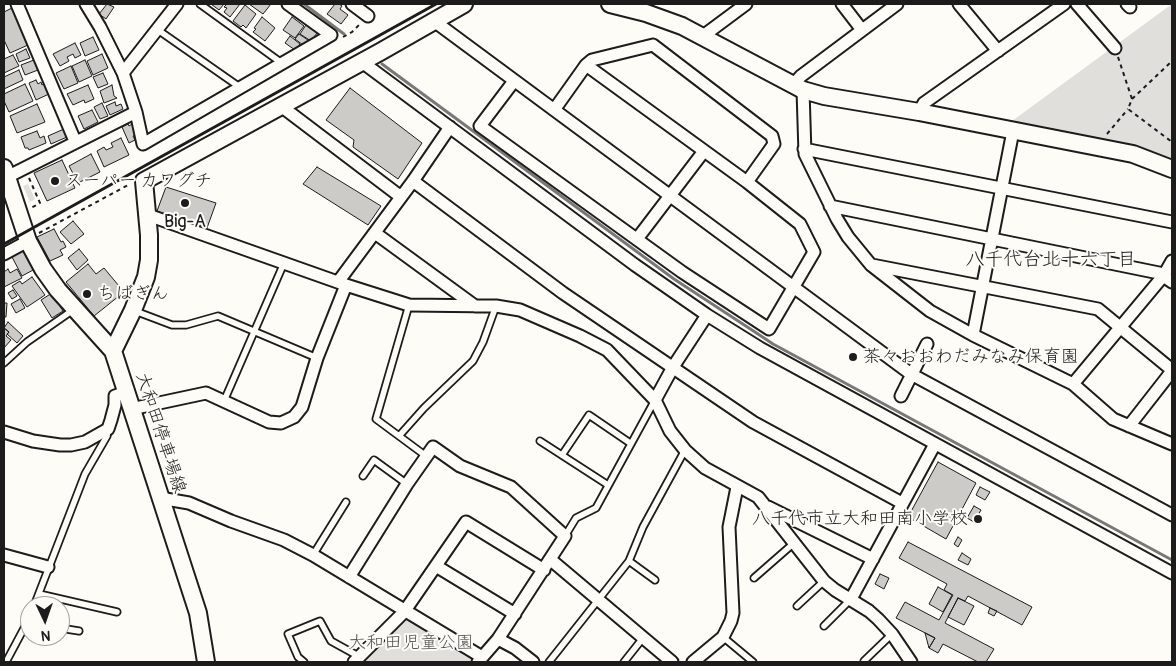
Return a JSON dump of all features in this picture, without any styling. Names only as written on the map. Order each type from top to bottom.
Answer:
[{"type":"street","points":[[17,4],[75,141]]},
{"type":"street","points":[[86,4],[123,73],[136,112],[143,144],[332,35],[288,4]]},
{"type":"street","points":[[123,73],[177,4]]},
{"type":"street","points":[[352,4],[368,16]]},
{"type":"street","points":[[113,351],[133,310],[146,277],[149,260],[148,215],[144,181],[464,4]]},
{"type":"street","points":[[610,4],[646,13],[682,26],[798,88],[824,96],[919,112],[1133,154],[1172,169]]},
{"type":"street","points":[[702,36],[746,4]]},
{"type":"street","points":[[842,4],[862,30]]},
{"type":"street","points":[[897,4],[800,76],[798,88],[804,149],[830,206],[848,236],[871,265],[919,304],[972,335],[1073,384],[1113,419],[1172,444]]},
{"type":"street","points":[[959,4],[998,51]]},
{"type":"street","points":[[919,112],[924,103],[1064,4]]},
{"type":"street","points":[[1077,4],[1115,48]]},
{"type":"street","points":[[434,21],[911,374],[1172,515]]},
{"type":"street","points":[[554,110],[586,65],[592,60],[653,46],[772,136],[774,144],[747,182]]},
{"type":"street","points":[[362,62],[627,259],[707,315],[760,348],[1172,574]]},
{"type":"street","points":[[514,81],[480,126],[682,272],[769,330],[814,252],[800,224],[747,182],[586,65]]},
{"type":"street","points":[[281,106],[401,197]]},
{"type":"street","points":[[11,175],[75,141],[136,112]]},
{"type":"street","points":[[130,409],[206,393],[269,422],[281,423],[294,416],[302,407],[342,284],[375,233],[450,127]]},
{"type":"street","points":[[972,335],[1013,131]]},
{"type":"street","points":[[804,149],[1172,222]]},
{"type":"street","points":[[637,240],[704,151]]},
{"type":"street","name":"大和田停車場線","points":[[11,175],[30,239],[43,269],[75,309],[113,351],[130,409],[198,613],[206,662]]},
{"type":"street","points":[[413,181],[563,292],[753,422],[902,503]]},
{"type":"street","points":[[830,206],[1159,273],[1168,279]]},
{"type":"street","points":[[148,215],[342,284],[409,305],[496,306],[520,310],[607,350],[654,400],[670,431],[684,450],[704,468],[758,497],[824,580],[835,590],[878,619],[892,634],[911,662]]},
{"type":"street","points":[[375,233],[475,306]]},
{"type":"street","points":[[4,254],[30,239]]},
{"type":"street","points":[[1073,384],[1120,327],[1168,279],[1172,261]]},
{"type":"street","points":[[871,265],[1098,309],[1172,370],[1130,426]]},
{"type":"street","points":[[654,400],[707,315]]},
{"type":"street","points":[[900,396],[927,344]]},
{"type":"street","points":[[4,432],[33,441],[71,445],[85,442],[108,429],[112,420],[115,396],[126,392]]},
{"type":"street","points":[[851,599],[935,444]]},
{"type":"street","points":[[160,498],[189,503],[231,521],[284,540],[349,577],[480,660],[498,639],[515,614],[564,536],[511,487],[460,466],[433,447],[407,484],[349,577]]},
{"type":"street","points":[[693,662],[723,637],[731,621],[733,613],[729,527],[737,487]]},
{"type":"street","points":[[764,505],[873,559]]},
{"type":"street","points":[[357,660],[404,612],[466,522],[547,565],[599,600],[672,662]]},
{"type":"street","points":[[4,555],[48,567]]},
{"type":"street","points":[[436,566],[515,614]]},
{"type":"street","points":[[498,639],[515,648],[533,662]]},
{"type":"lane","points":[[200,4],[283,64]]},
{"type":"lane","points":[[158,30],[241,88]]},
{"type":"lane","points":[[224,401],[284,262]]},
{"type":"lane","points":[[409,305],[376,419],[426,456]]},
{"type":"lane","points":[[399,436],[424,408],[473,361],[483,342],[496,306]]},
{"type":"lane","points":[[4,363],[27,342],[75,309]]},
{"type":"lane","points":[[133,310],[172,325],[186,326],[218,316],[317,358]]},
{"type":"lane","points":[[564,536],[576,518],[596,508],[654,400]]},
{"type":"lane","points":[[562,455],[589,415],[630,443]]},
{"type":"lane","points":[[108,429],[107,436],[85,474],[39,594],[117,612]]},
{"type":"lane","points":[[540,441],[608,485]]},
{"type":"lane","points":[[549,662],[629,561],[643,527],[684,450]]},
{"type":"lane","points":[[363,476],[374,460],[407,484]]},
{"type":"lane","points":[[313,555],[346,502]]},
{"type":"lane","points":[[754,578],[794,543]]},
{"type":"lane","points":[[629,561],[655,580]]},
{"type":"lane","points":[[797,606],[824,580]]},
{"type":"lane","points":[[824,626],[851,599]]},
{"type":"lane","points":[[304,662],[298,657],[288,634],[320,621],[331,641],[357,660]]},
{"type":"lane","points":[[70,630],[79,632]]},
{"type":"lane","points":[[864,661],[892,634]]},
{"type":"lane","points":[[6,662],[20,637]]},
{"type":"lane","points":[[723,637],[753,662]]},
{"type":"lane","points":[[624,662],[643,638]]},
{"type":"path","points":[[340,39],[352,32]]},
{"type":"path","points":[[1115,48],[1132,99]]},
{"type":"path","points":[[1106,135],[1128,109],[1132,99],[1172,61]]},
{"type":"path","points":[[1128,109],[1172,142]]},
{"type":"path","points":[[11,175],[29,178],[40,203],[28,210]]},
{"type":"path","points":[[30,239],[134,182]]},
{"type":"green space","points":[[1172,4],[1172,158],[1099,138],[1012,121]]},
{"type":"green space","points":[[28,184],[35,199],[30,202],[23,186]]},
{"type":"green space","name":"大和田児童公園","points":[[408,618],[475,661],[364,662]]},
{"type":"building","points":[[107,4],[114,7],[106,19],[99,14]]},
{"type":"building","points":[[211,4],[224,4],[219,10]]},
{"type":"building","points":[[227,4],[240,4],[230,17],[224,12],[227,8],[224,7]]},
{"type":"building","points":[[249,4],[271,4],[263,14]]},
{"type":"building","points":[[335,4],[342,6],[340,9],[348,15],[341,24],[327,14]]},
{"type":"building","points":[[245,5],[256,14],[246,28],[233,21]]},
{"type":"building","points":[[12,8],[28,45],[10,53],[4,40],[4,12]]},
{"type":"building","points":[[262,17],[275,28],[265,41],[253,32]]},
{"type":"building","points":[[292,17],[304,26],[295,38],[283,30]]},
{"type":"building","points":[[306,25],[317,33],[311,41],[300,34]]},
{"type":"building","points":[[299,34],[308,40],[303,45],[295,39]]},
{"type":"building","points":[[290,36],[300,44],[295,50],[285,43]]},
{"type":"building","points":[[93,37],[99,50],[85,56],[80,43]]},
{"type":"building","points":[[75,43],[81,55],[75,58],[73,54],[67,57],[69,61],[60,66],[53,54]]},
{"type":"building","points":[[26,49],[30,58],[19,62],[16,54]]},
{"type":"building","points":[[102,54],[108,68],[93,75],[87,61]]},
{"type":"building","points":[[13,55],[19,66],[4,73],[4,59]]},
{"type":"building","points":[[34,60],[38,70],[25,75],[21,65]]},
{"type":"building","points":[[85,60],[92,76],[79,82],[72,66]]},
{"type":"building","points":[[71,66],[78,83],[64,89],[56,73]]},
{"type":"building","points":[[19,70],[23,80],[4,89],[4,77]]},
{"type":"building","points":[[103,73],[108,84],[98,88],[93,77]]},
{"type":"building","points":[[36,80],[38,84],[41,82],[42,85],[44,84],[49,94],[36,100],[29,83]]},
{"type":"building","points":[[25,84],[33,101],[9,112],[4,101],[4,94]]},
{"type":"building","points":[[88,85],[94,99],[85,103],[84,100],[73,105],[67,94]]},
{"type":"building","points":[[112,85],[114,96],[117,98],[104,103],[100,91]]},
{"type":"building","points":[[350,88],[422,143],[398,179],[353,147],[354,140],[326,120]]},
{"type":"building","points":[[115,102],[116,106],[121,104],[123,109],[110,115],[106,106]]},
{"type":"building","points":[[102,103],[108,116],[100,119],[94,107]]},
{"type":"building","points":[[37,104],[45,122],[17,133],[10,116]]},
{"type":"building","points":[[92,110],[98,122],[84,129],[78,116]]},
{"type":"building","points":[[128,124],[129,126],[132,124],[136,132],[133,133],[135,140],[129,143],[122,127]]},
{"type":"building","points":[[64,129],[67,137],[51,144],[48,136]]},
{"type":"building","points":[[37,131],[40,138],[44,136],[46,143],[29,150],[25,148],[21,137]]},
{"type":"building","points":[[121,138],[129,155],[104,167],[97,151],[104,147],[106,150],[113,147],[111,143]]},
{"type":"building","points":[[91,154],[100,172],[78,183],[69,166]]},
{"type":"building","name":"スーパー カワグチ","points":[[62,160],[75,188],[47,201],[34,173]]},
{"type":"building","points":[[317,167],[381,206],[368,225],[303,184]]},
{"type":"building","points":[[166,187],[216,203],[207,228],[157,211]]},
{"type":"building","points":[[73,221],[84,234],[71,244],[60,232]]},
{"type":"building","points":[[54,229],[66,247],[60,250],[63,255],[50,261],[37,237]]},
{"type":"building","points":[[79,249],[88,260],[77,270],[68,258]]},
{"type":"building","points":[[24,250],[35,269],[22,276],[12,257]]},
{"type":"building","points":[[88,264],[96,274],[104,268],[124,292],[94,316],[66,282]]},
{"type":"building","points":[[8,269],[10,273],[17,269],[22,278],[4,287],[4,272]]},
{"type":"building","points":[[32,277],[45,295],[27,307],[12,286],[20,281],[22,284]]},
{"type":"building","points":[[13,290],[17,296],[12,299],[8,293]]},
{"type":"building","points":[[52,293],[63,311],[52,318],[41,300]]},
{"type":"building","points":[[20,299],[25,308],[16,313],[11,304]]},
{"type":"building","points":[[4,303],[7,303],[6,317],[4,317]]},
{"type":"building","points":[[8,322],[23,336],[17,343],[7,334],[9,332],[4,328]]},
{"type":"building","points":[[4,328],[9,332],[6,336],[11,340],[4,348]]},
{"type":"building","points":[[938,462],[976,483],[946,539],[908,517]]},
{"type":"building","points":[[980,487],[990,492],[985,500],[976,495]]},
{"type":"building","points":[[974,506],[981,510],[974,522],[967,518]]},
{"type":"building","points":[[958,537],[962,540],[958,547],[954,544]]},
{"type":"building","points":[[908,542],[1032,607],[1022,625],[968,596],[965,601],[958,598],[945,623],[994,649],[986,662],[978,662],[943,644],[938,653],[929,648],[935,638],[896,618],[905,602],[939,620],[953,595],[944,590],[947,584],[899,558]]},
{"type":"building","points":[[962,553],[971,559],[968,565],[958,560]]},
{"type":"building","points":[[880,574],[889,578],[884,589],[875,584]]},
{"type":"building","points":[[938,587],[952,595],[943,612],[929,604]]},
{"type":"building","points":[[958,598],[974,606],[964,625],[948,617]]},
{"type":"building","points":[[990,608],[997,611],[994,616],[988,613]]},
{"type":"building","points":[[925,633],[935,638],[929,648]]},
{"type":"waterway","points":[[304,4],[344,34]]},
{"type":"waterway","points":[[382,64],[674,279],[773,344],[1172,560]]},
{"type":"railway","points":[[4,244],[436,4]]},
{"type":"place","name":"スーパー カワグチ","points":[[55,181]]},
{"type":"place","name":"Big-A","points":[[185,203]]},
{"type":"place","name":"ちばぎん","points":[[87,294]]},
{"type":"place","name":"茶々おおわだみなみ保育園","points":[[853,357]]},
{"type":"place","name":"八千代市立大和田南小学校","points":[[978,519]]},
{"type":"district","name":"八千代台北十六丁目","points":[[1051,260]]}]
